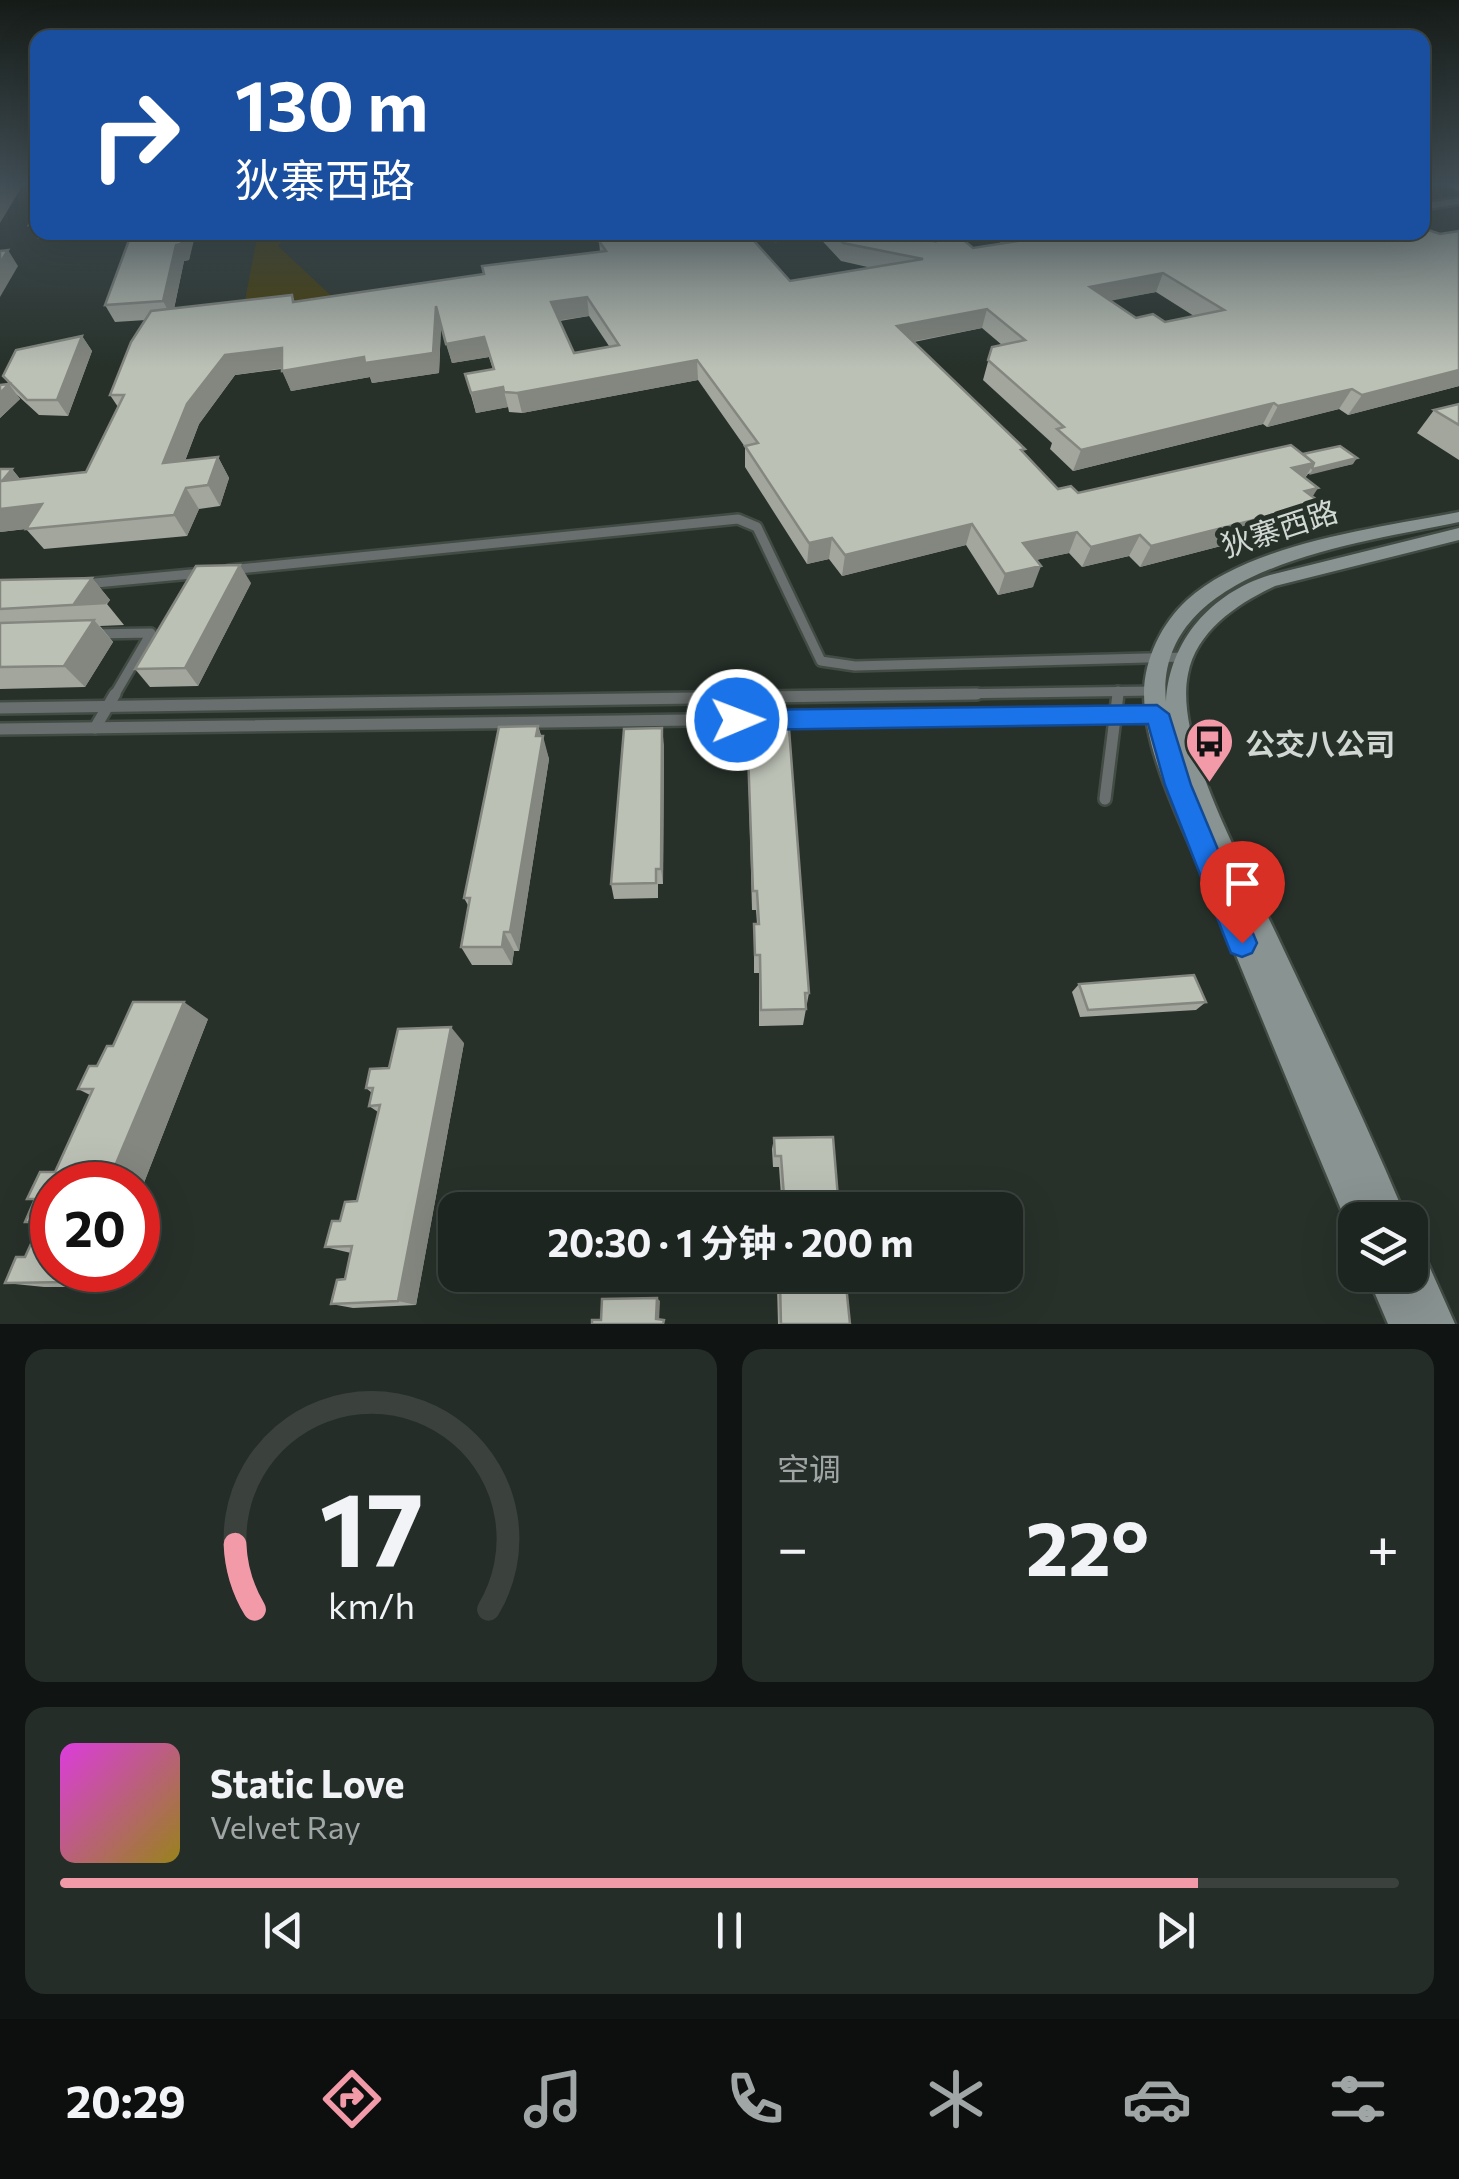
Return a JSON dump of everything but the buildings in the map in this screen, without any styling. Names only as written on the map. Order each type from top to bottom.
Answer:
[{"type":"main road","name":"狄寨西路","points":[[1353,1202],[1212,874],[1161,736],[1173,658],[1181,612],[1232,578],[1298,556],[1459,517]]},
{"type":"main road","name":"狄寨西路","points":[[1173,658],[1216,611],[1241,593],[1270,581],[1459,534]]},
{"type":"main road","name":"狄寨西路","points":[[1167,702],[1198,785],[1384,1202]]},
{"type":"main road","points":[[1391,1292],[1405,1324]]},
{"type":"main road","points":[[1424,1292],[1438,1324]]},
{"type":"lane","points":[[64,586],[738,519],[757,527],[821,660],[854,666],[1173,658]]},
{"type":"lane","points":[[76,635],[152,633],[95,728]]},
{"type":"lane","points":[[1105,800],[1118,691]]},
{"type":"lane","points":[[0,708],[1118,691],[1167,702]]},
{"type":"lane","points":[[0,729],[1115,715],[1167,702]]},
{"type":"shaded area","points":[[256,245],[279,245],[341,305],[244,306]]},
{"type":"place","name":"公交八公司","points":[[1210,784]]},
{"type":"route","points":[[737,720],[1157,714],[1178,785],[1242,943]]}]
